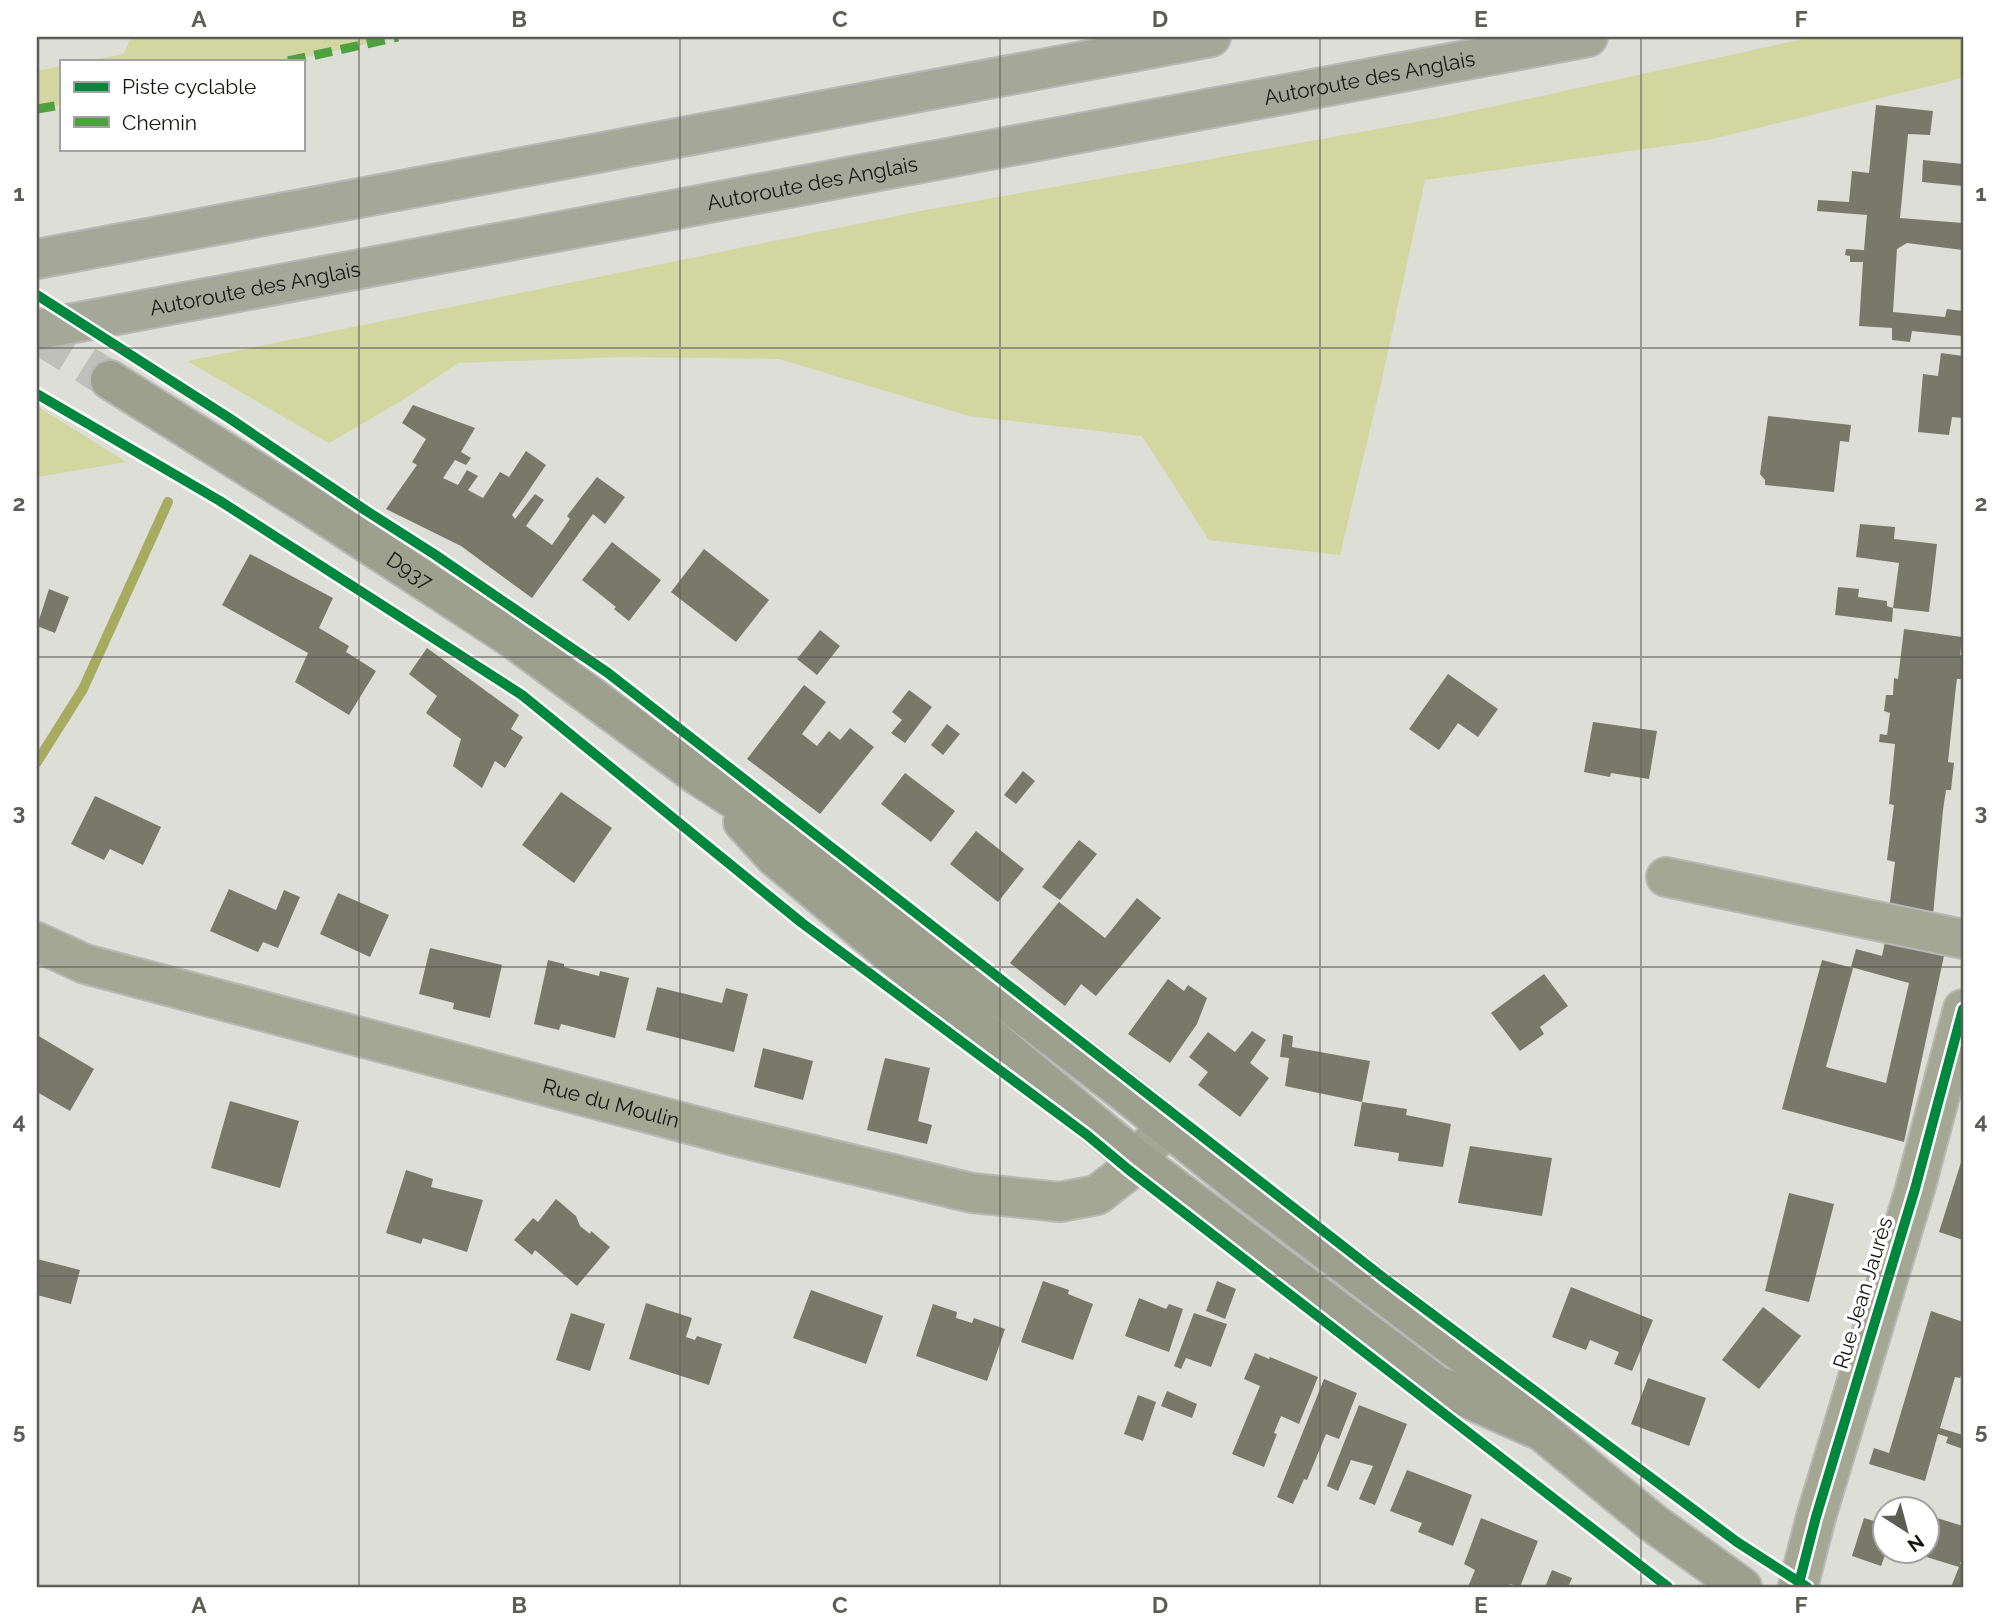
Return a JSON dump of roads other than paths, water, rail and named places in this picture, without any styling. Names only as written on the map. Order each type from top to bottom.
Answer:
[{"type":"highway","points":[[37,259],[1212,37]]},
{"type":"highway","name":"Autoroute des Anglais","points":[[37,330],[1588,37]]},
{"type":"main road","name":"D937","points":[[110,380],[301,500],[515,640],[700,778]]},
{"type":"main road","points":[[700,778],[794,838],[1502,1384],[1544,1433],[1653,1523],[1742,1587]]},
{"type":"main road","points":[[700,778],[775,857],[1137,1160],[1435,1384],[1544,1433]]},
{"type":"street","points":[[1666,877],[1963,939]]},
{"type":"street","name":"Rue du Moulin","points":[[37,942],[98,968],[734,1136],[972,1193],[1060,1202],[1097,1195],[1129,1170],[1166,1126]]},
{"type":"street","name":"Rue Jean Jaurès","points":[[1798,1587],[1816,1517],[1915,1189],[1963,1009]]},
{"type":"waterway","points":[[37,762],[83,689],[168,502]]},
{"type":"tunnel","points":[[37,334],[110,380]]}]
